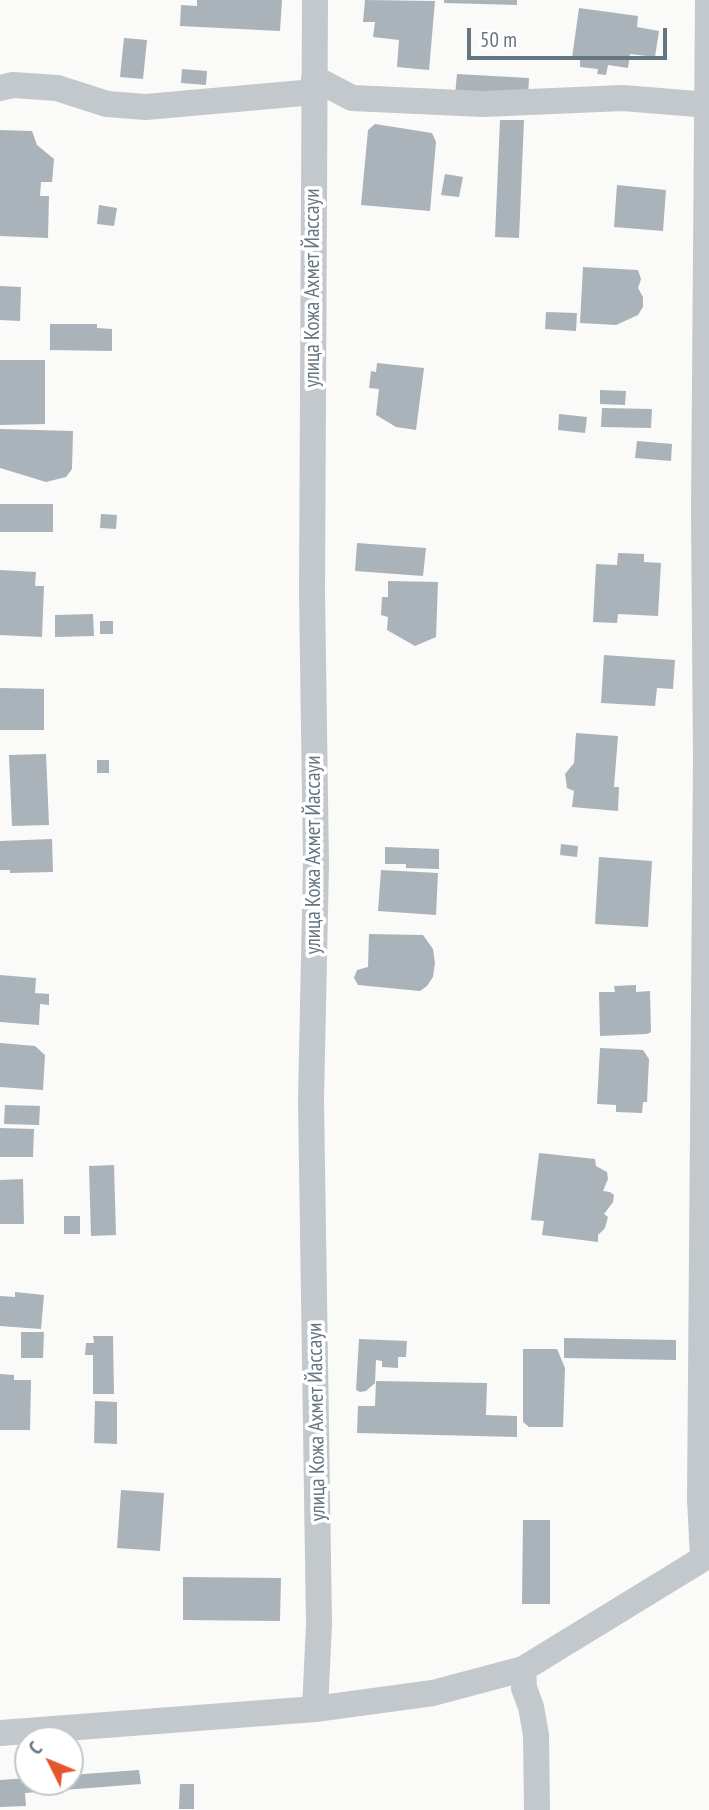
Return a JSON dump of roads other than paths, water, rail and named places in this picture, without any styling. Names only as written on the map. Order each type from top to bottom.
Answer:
[{"type":"street","name":"улица Кожа Ахмет Йассауи","points":[[314,0],[312,592],[316,865],[311,1100],[319,1624],[315,1709]]},
{"type":"street","points":[[0,1733],[315,1709],[433,1693],[523,1669],[706,1556],[700,1499],[706,772],[704,484],[708,0]]},
{"type":"street","points":[[0,88],[13,85],[57,88],[107,104],[146,107],[314,85],[352,98],[483,104],[622,98],[708,106]]},
{"type":"street","points":[[523,1669],[524,1688],[536,1735],[537,1810]]}]
